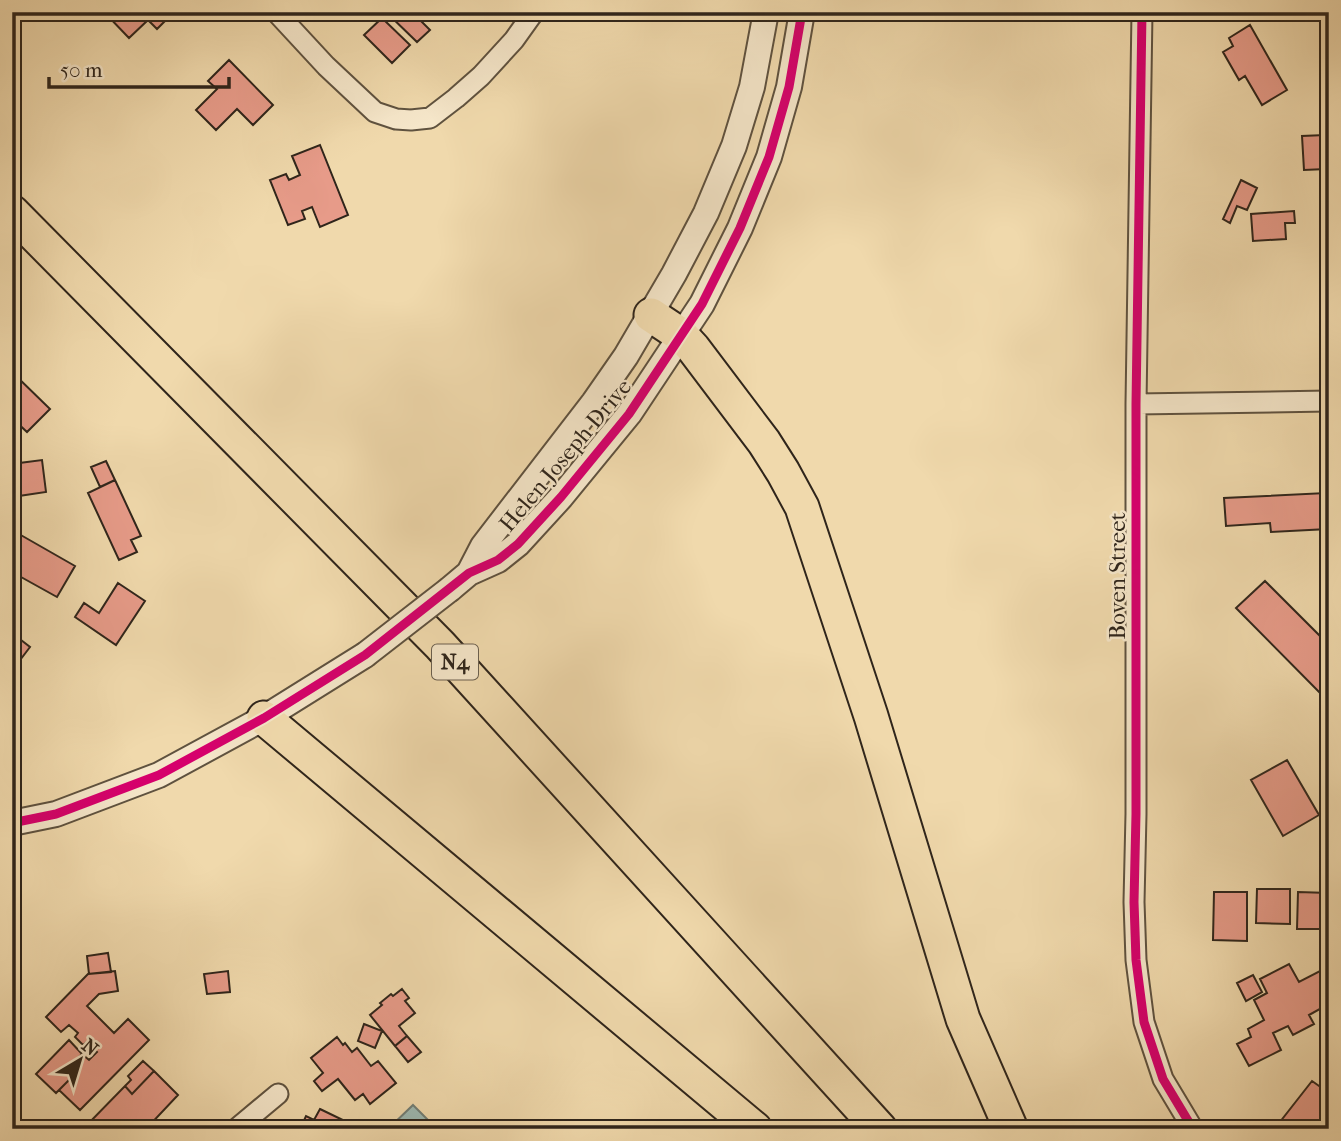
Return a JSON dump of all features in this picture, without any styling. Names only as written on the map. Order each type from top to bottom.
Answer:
[{"type":"highway","name":"N4","points":[[12,212],[440,645],[880,1129]]},
{"type":"highway","points":[[651,315],[681,335],[764,442],[802,507],[872,716],[963,1019],[1011,1129]]},
{"type":"highway","points":[[264,718],[755,1129]]},
{"type":"street","points":[[276,12],[326,66],[375,112],[396,119],[411,120],[430,118],[481,76],[514,40],[534,12]]},
{"type":"street","name":"Helen Joseph Drive","points":[[469,573],[483,546],[626,356],[706,213],[734,146],[752,87],[766,12]]},
{"type":"street","name":"Helen Joseph Drive","points":[[12,823],[56,814],[159,775],[264,718],[365,656],[469,573],[498,560],[518,544],[561,497],[629,414],[702,304],[740,228],[769,157],[789,87],[802,12]]},
{"type":"street","name":"Boven Street","points":[[1142,12],[1136,404],[1136,960],[1144,1022],[1163,1079],[1193,1129]]},
{"type":"street","points":[[1136,404],[1329,401]]},
{"type":"street","points":[[236,1129],[278,1094]]},
{"type":"water","points":[[413,1105],[437,1129],[388,1129]]},
{"type":"building","points":[[104,12],[174,12],[157,29],[148,20],[129,38]]},
{"type":"building","points":[[386,12],[412,12],[430,30],[417,42]]},
{"type":"building","points":[[1250,12],[1276,12],[1276,21],[1250,21]]},
{"type":"building","points":[[382,18],[410,45],[392,63],[364,35]]},
{"type":"building","points":[[1250,25],[1287,90],[1262,105],[1245,76],[1239,80],[1223,52],[1233,46],[1229,38]]},
{"type":"building","points":[[229,60],[273,105],[253,125],[237,109],[216,130],[196,110],[217,89],[208,81]]},
{"type":"building","points":[[1325,135],[1326,169],[1304,170],[1302,136]]},
{"type":"building","points":[[320,145],[348,215],[320,227],[312,207],[302,211],[305,219],[288,225],[270,180],[286,174],[289,180],[300,175],[292,156]]},
{"type":"building","points":[[1241,180],[1257,188],[1247,210],[1237,206],[1230,223],[1223,219]]},
{"type":"building","points":[[1294,211],[1295,223],[1285,223],[1286,239],[1253,241],[1251,214]]},
{"type":"building","points":[[12,372],[50,409],[27,432],[12,418]]},
{"type":"building","points":[[12,433],[19,440],[12,447]]},
{"type":"building","points":[[42,460],[46,492],[12,497],[12,464]]},
{"type":"building","points":[[106,461],[115,480],[100,487],[91,467]]},
{"type":"building","points":[[115,480],[141,536],[131,540],[137,552],[119,560],[88,493]]},
{"type":"building","points":[[1326,493],[1328,529],[1271,532],[1270,523],[1226,526],[1224,498]]},
{"type":"building","points":[[12,530],[75,566],[57,597],[12,572]]},
{"type":"building","points":[[1265,581],[1329,645],[1329,702],[1236,608]]},
{"type":"building","points":[[118,583],[145,601],[116,645],[75,617],[84,603],[99,613]]},
{"type":"building","points":[[12,633],[30,647],[14,668],[12,667]]},
{"type":"building","points":[[1287,760],[1319,815],[1283,836],[1251,780]]},
{"type":"building","points":[[1322,854],[1329,854],[1329,872],[1321,872]]},
{"type":"building","points":[[1257,889],[1290,889],[1290,924],[1256,923]]},
{"type":"building","points":[[1214,892],[1247,892],[1247,941],[1213,940]]},
{"type":"building","points":[[1298,892],[1329,893],[1329,929],[1297,929]]},
{"type":"building","points":[[108,953],[111,972],[89,974],[87,956]]},
{"type":"building","points":[[1289,964],[1299,982],[1320,971],[1324,977],[1329,975],[1329,1004],[1309,1015],[1314,1024],[1293,1035],[1288,1026],[1273,1033],[1281,1050],[1249,1066],[1237,1044],[1251,1037],[1248,1029],[1264,1020],[1254,1000],[1267,993],[1260,979]]},
{"type":"building","points":[[115,971],[118,991],[99,994],[87,1006],[114,1033],[128,1019],[149,1040],[80,1110],[59,1090],[79,1070],[72,1064],[82,1054],[89,1060],[97,1052],[87,1042],[83,1045],[75,1037],[78,1033],[69,1025],[61,1032],[46,1017],[88,974]]},
{"type":"building","points":[[228,971],[230,992],[207,994],[204,974]]},
{"type":"building","points":[[1253,975],[1262,992],[1246,1001],[1237,983]]},
{"type":"building","points":[[402,989],[409,998],[405,1001],[415,1013],[399,1026],[407,1036],[395,1046],[370,1015],[391,994],[393,996]]},
{"type":"building","points":[[364,1024],[382,1031],[375,1048],[358,1041]]},
{"type":"building","points":[[407,1036],[421,1052],[408,1062],[395,1046]]},
{"type":"building","points":[[337,1037],[352,1052],[357,1048],[371,1066],[378,1061],[396,1083],[370,1104],[363,1094],[355,1100],[338,1079],[322,1091],[314,1081],[323,1073],[311,1058]]},
{"type":"building","points":[[69,1040],[82,1054],[72,1064],[79,1070],[56,1093],[36,1074]]},
{"type":"building","points":[[143,1061],[154,1071],[132,1094],[125,1086],[131,1080],[128,1076]]},
{"type":"building","points":[[154,1071],[178,1095],[146,1129],[83,1129],[125,1086],[132,1094]]},
{"type":"building","points":[[1312,1081],[1329,1093],[1329,1129],[1276,1127]]},
{"type":"building","points":[[320,1109],[347,1122],[344,1129],[300,1129],[306,1116],[314,1120]]},
{"type":"cycle path","points":[[12,823],[56,814],[159,775],[264,718],[365,655],[469,573],[498,560],[518,544],[561,497],[629,414],[702,304],[740,228],[769,157],[789,87],[802,12]]},
{"type":"cycle path","points":[[1142,12],[1136,404],[1136,960],[1144,1022],[1163,1079],[1193,1129]]}]
